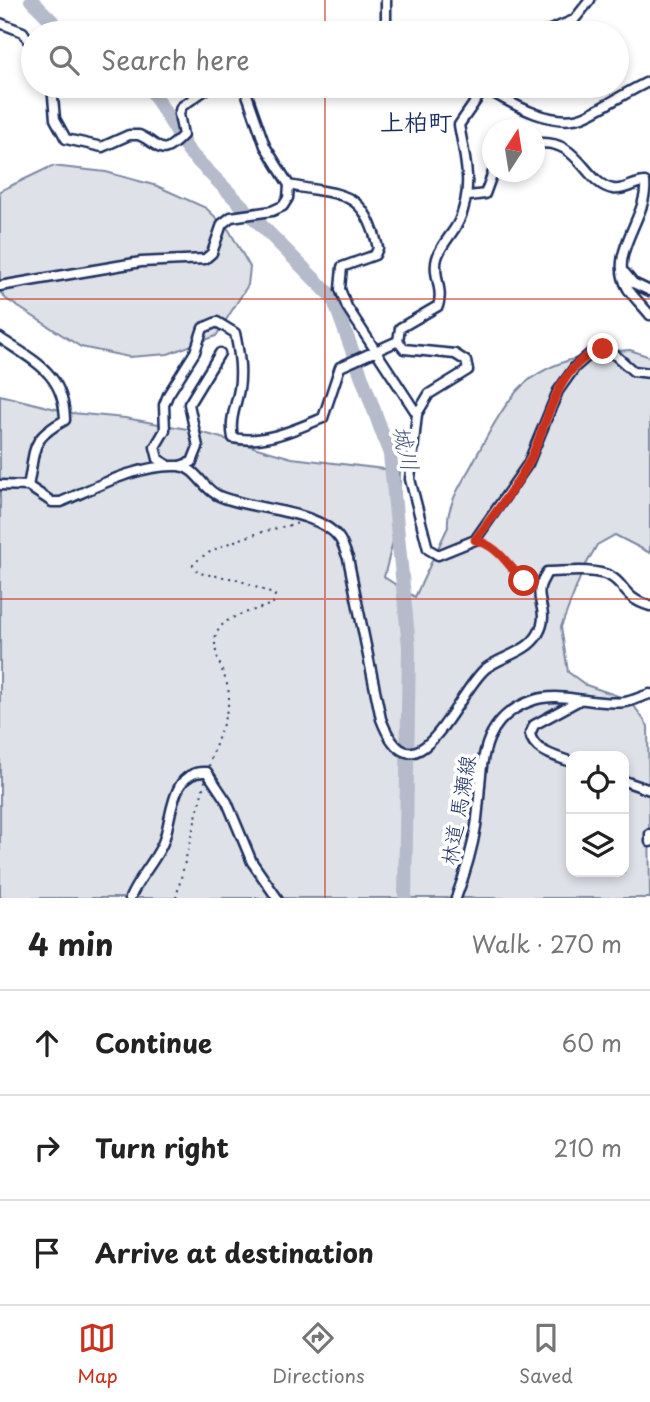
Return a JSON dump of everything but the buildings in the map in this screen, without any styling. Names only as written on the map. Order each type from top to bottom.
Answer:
[{"type":"street","points":[[386,0],[386,21]]},
{"type":"street","points":[[572,21],[582,15],[590,0]]},
{"type":"street","points":[[0,23],[21,31]]},
{"type":"street","points":[[629,92],[650,81]]},
{"type":"street","points":[[53,98],[55,119],[66,139],[102,147],[129,135],[139,135],[157,148],[171,148],[183,135],[179,114],[181,107],[194,98]]},
{"type":"street","points":[[0,286],[141,262],[205,259],[212,253],[222,224],[236,215],[272,211],[283,206],[288,198],[289,185],[265,146],[248,98]]},
{"type":"street","points":[[477,98],[459,125],[469,196],[458,224],[438,254],[434,270],[442,295],[438,306],[400,328],[398,341],[404,349],[455,354],[466,361],[468,370],[429,394],[417,414],[410,479],[428,549],[438,555],[475,540],[528,464],[558,391],[575,367],[591,353],[603,349],[615,355],[633,371],[650,373]]},
{"type":"street","points":[[504,98],[530,112],[551,118],[579,118],[617,98]]},
{"type":"street","points":[[545,145],[565,147],[610,189],[622,190],[645,182],[647,195],[625,247],[622,268],[627,287],[650,315]]},
{"type":"street","points":[[469,196],[485,194],[489,182]]},
{"type":"street","points":[[289,185],[341,193],[353,198],[364,213],[378,248],[375,255],[342,268],[340,289],[347,307],[417,414]]},
{"type":"street","points":[[622,268],[633,283],[650,291]]},
{"type":"street","points":[[170,467],[158,459],[155,447],[165,430],[164,405],[195,352],[203,328],[217,322],[235,333],[240,359],[239,388],[230,422],[233,438],[250,441],[288,433],[323,418],[340,367],[398,341]]},
{"type":"street","points":[[0,338],[50,373],[64,400],[65,420],[47,430],[34,444],[29,486]]},
{"type":"street","points":[[0,485],[29,486],[52,502],[61,502],[123,476],[192,462],[198,447],[189,404],[220,354]]},
{"type":"street","points":[[180,466],[193,471],[209,491],[222,498],[310,521],[339,537],[348,558],[381,719],[389,740],[409,752],[419,752],[432,743],[473,682],[487,668],[524,648],[538,635],[545,615],[539,589],[547,572],[579,571],[610,576],[627,596],[650,606]]},
{"type":"street","name":"林道 馬瀬線","points":[[456,898],[474,839],[480,772],[489,737],[502,720],[534,700],[552,697],[624,702],[650,694]]},
{"type":"street","points":[[566,760],[541,750],[531,742],[530,734],[534,725],[553,712],[580,700]]},
{"type":"street","points":[[130,898],[166,837],[168,815],[175,793],[186,780],[200,771],[207,772],[227,802],[252,862],[277,898]]},
{"type":"street","points":[[629,783],[650,790]]},
{"type":"street","points":[[650,834],[650,842]]},
{"type":"path","points":[[176,898],[207,772],[229,698],[225,670],[214,648],[219,629],[230,619],[261,610],[273,603],[275,595],[236,579],[198,573],[193,565],[199,558],[228,545],[310,521]]},
{"type":"path","points":[[475,540],[488,543],[499,551],[524,581],[539,589]]},
{"type":"shaded area","points":[[52,166],[106,172],[157,186],[206,208],[229,230],[250,267],[248,285],[216,336],[168,354],[129,357],[81,347],[6,299],[0,292],[0,191]]},
{"type":"shaded area","points":[[630,350],[650,357],[650,553],[615,535],[597,545],[583,570],[561,627],[568,672],[586,685],[630,700],[648,726],[650,898],[0,898],[0,395],[72,413],[125,418],[193,430],[292,458],[400,471],[399,517],[384,577],[415,597],[448,527],[451,504],[497,418],[528,381],[555,365],[585,356]]},
{"type":"waterway","name":"城川","points":[[31,0],[52,21]]},
{"type":"waterway","name":"城川","points":[[156,98],[189,152],[333,298],[390,454],[409,647],[405,898]]},
{"type":"district","name":"上柏町","points":[[416,121]]},
{"type":"route","points":[[524,581],[499,551],[488,543],[475,540],[528,464],[558,391],[575,367],[591,353],[603,349]]}]
